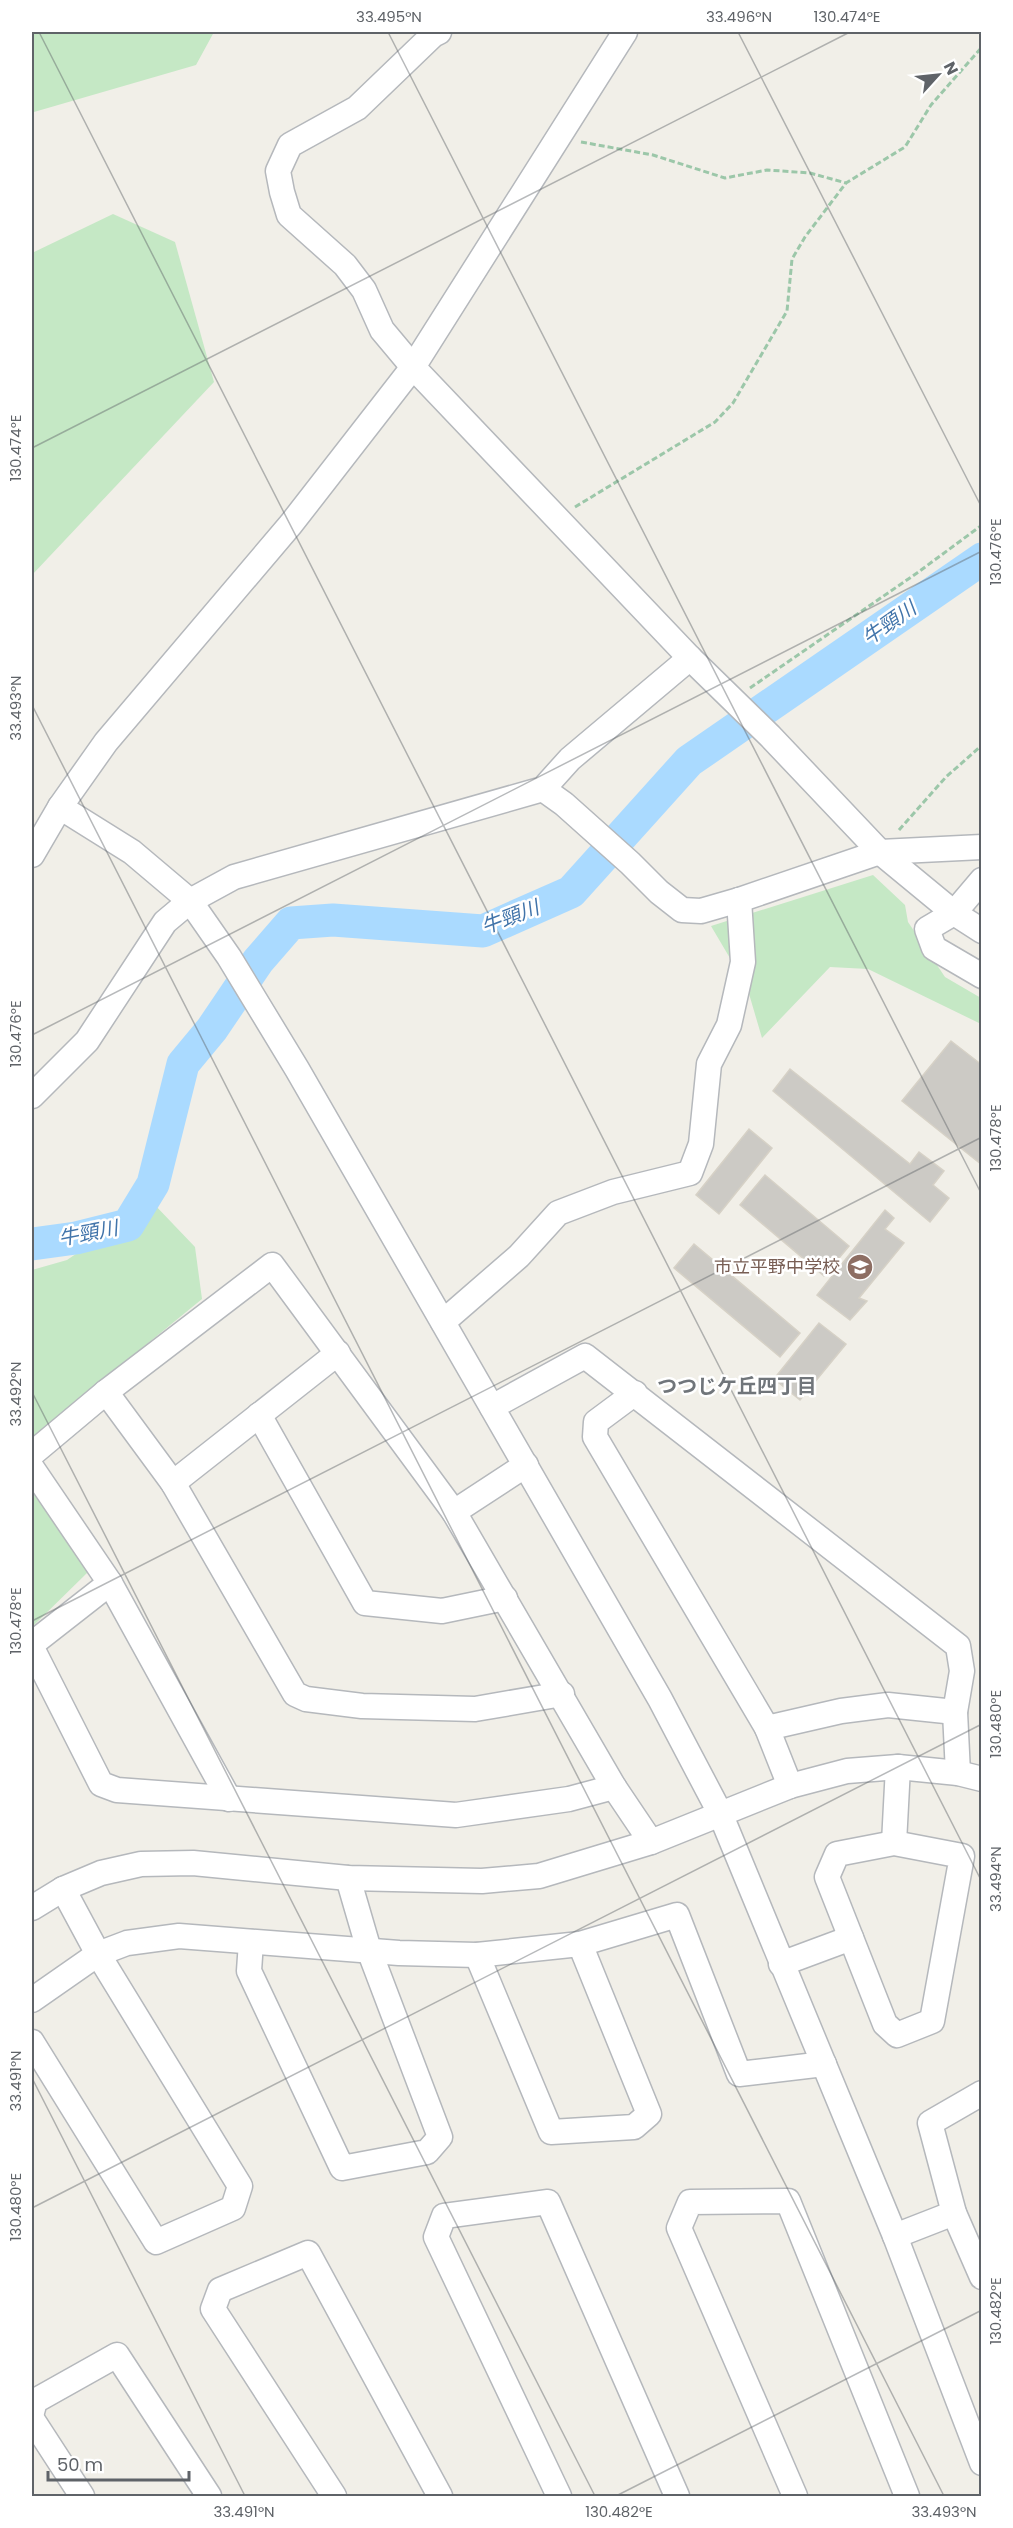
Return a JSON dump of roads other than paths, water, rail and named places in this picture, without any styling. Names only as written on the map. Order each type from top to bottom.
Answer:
[{"type":"street","points":[[439,32],[433,34],[357,108],[290,145],[278,171],[289,215],[345,265],[364,290],[382,330],[413,367],[690,658],[770,736],[880,852],[954,913],[981,931]]},
{"type":"street","points":[[32,855],[60,807],[106,742],[291,524],[413,367],[624,32]]},
{"type":"street","points":[[32,1096],[87,1041],[165,922],[190,901],[234,878],[543,789],[570,759],[690,658]]},
{"type":"street","points":[[543,789],[564,804],[659,892],[682,910],[701,910],[739,900],[880,852],[981,847]]},
{"type":"street","points":[[60,807],[132,852],[190,901],[229,957],[660,1699],[720,1813],[895,2236],[981,2463]]},
{"type":"street","points":[[981,880],[954,913],[927,929],[934,948],[981,976]]},
{"type":"street","points":[[443,1322],[519,1256],[558,1213],[613,1192],[690,1173],[701,1144],[709,1064],[729,1025],[743,962],[739,900]]},
{"type":"street","points":[[32,1454],[106,1392],[272,1265],[454,1512],[614,1786],[651,1842]]},
{"type":"street","points":[[173,1483],[338,1353]]},
{"type":"street","points":[[492,1407],[585,1356],[958,1646],[962,1671],[955,1712],[958,1773]]},
{"type":"street","points":[[106,1392],[173,1483],[295,1694],[306,1699],[362,1707],[475,1709],[561,1694]]},
{"type":"street","points":[[635,1393],[596,1422],[595,1437],[766,1728],[790,1786]]},
{"type":"street","points":[[259,1415],[365,1603],[442,1611],[505,1598]]},
{"type":"street","points":[[454,1512],[526,1466]]},
{"type":"street","points":[[32,1468],[110,1583],[229,1799]]},
{"type":"street","points":[[110,1583],[32,1646],[101,1784],[117,1790],[456,1815],[568,1799],[614,1786]]},
{"type":"street","points":[[766,1728],[841,1711],[888,1705],[955,1712]]},
{"type":"street","points":[[894,1843],[898,1767]]},
{"type":"street","points":[[32,1908],[63,1889],[101,1873],[141,1864],[193,1863],[348,1878],[482,1881],[539,1876],[651,1842],[790,1786],[847,1771],[898,1767],[958,1773],[981,1779]]},
{"type":"street","points":[[894,1843],[962,1856],[932,2021],[897,2035],[885,2024],[851,1938],[827,1876],[837,1854],[894,1843]]},
{"type":"street","points":[[251,1942],[249,1971],[342,2168],[427,2152],[440,2137],[369,1950],[348,1878]]},
{"type":"street","points":[[32,2042],[156,2242],[233,2208],[240,2186],[98,1954],[63,1889]]},
{"type":"street","points":[[32,2000],[98,1954],[127,1943],[179,1936],[369,1950],[477,1955],[580,1944],[677,1915],[739,2074],[824,2064]]},
{"type":"street","points":[[782,1964],[851,1938]]},
{"type":"street","points":[[477,1955],[551,2132],[634,2127],[649,2114],[580,1944]]},
{"type":"street","points":[[981,2093],[930,2123],[954,2213],[981,2277]]},
{"type":"street","points":[[795,2496],[680,2228],[690,2202],[788,2201],[907,2496]]},
{"type":"street","points":[[559,2496],[436,2237],[444,2216],[548,2202],[677,2496]]},
{"type":"street","points":[[895,2236],[954,2213]]},
{"type":"street","points":[[334,2496],[213,2309],[220,2290],[308,2253],[440,2496]]},
{"type":"street","points":[[32,2412],[35,2401],[117,2355],[209,2496]]},
{"type":"street","points":[[32,2419],[82,2496]]},
{"type":"waterway","name":"牛頸川","points":[[32,1244],[76,1238],[128,1225],[153,1184],[183,1064],[212,1029],[258,961],[291,923],[333,920],[483,931],[571,892],[689,761],[982,559]]},
{"type":"place","name":"市立平野中学校","points":[[860,1267]]},
{"type":"district","name":"つつじケ丘四丁目","points":[[737,1386]]}]
